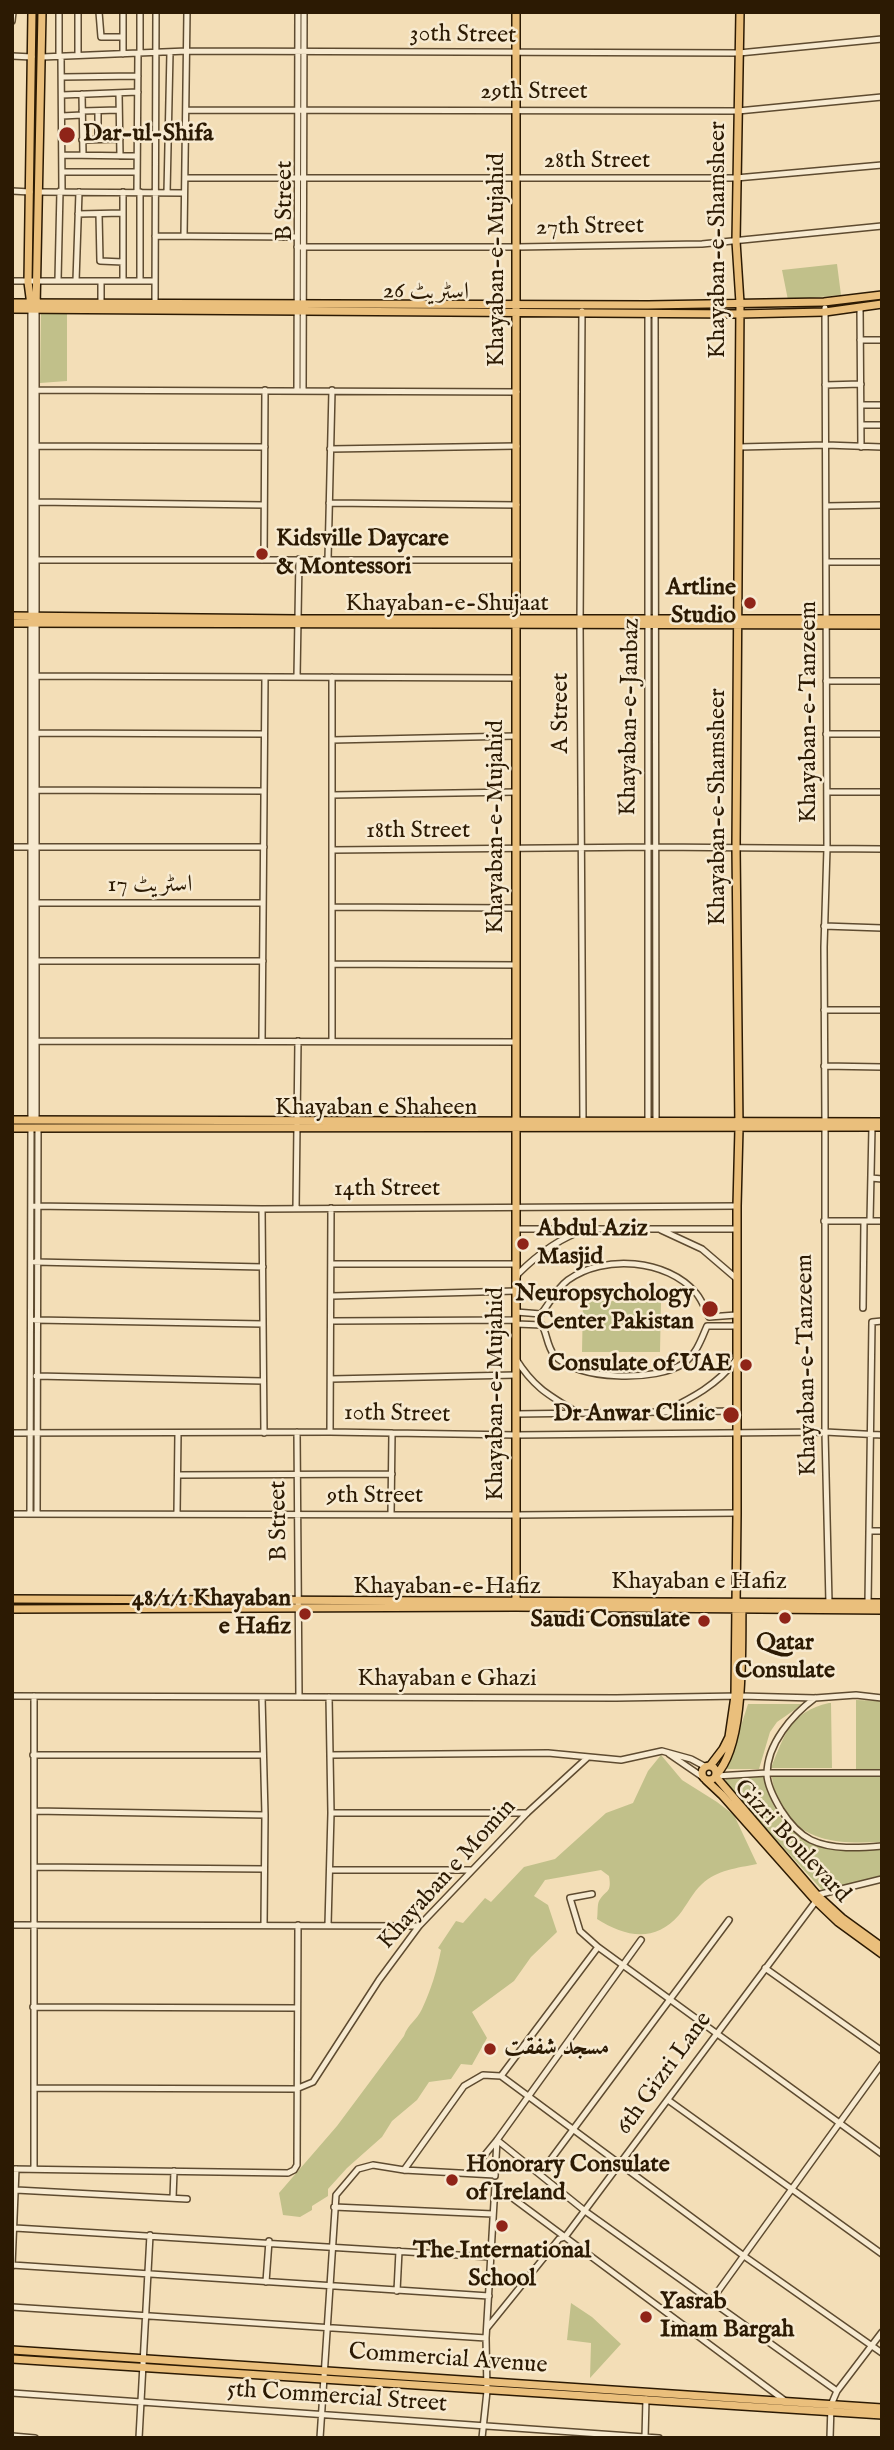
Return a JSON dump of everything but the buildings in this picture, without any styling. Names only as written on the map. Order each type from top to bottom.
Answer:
[{"type":"main road","points":[[32,12],[35,192]]},
{"type":"main road","points":[[33,306],[42,12]]},
{"type":"main road","name":"Khayaban-e-Mujahid","points":[[516,12],[516,1604]]},
{"type":"main road","name":"Khayaban-e-Shamsheer","points":[[737,1696],[739,1606],[736,1315],[739,1126],[736,847],[740,303],[736,178],[740,12]]},
{"type":"main road","name":"اسٹریٹ 26","points":[[12,303],[33,306],[300,307],[740,303],[824,302],[882,295]]},
{"type":"main road","name":"اسٹریٹ 26","points":[[101,306],[155,303],[517,314],[739,314],[825,312],[882,306]]},
{"type":"main road","name":"اسٹریٹ 26","points":[[12,309],[33,306]]},
{"type":"main road","name":"Khayaban-e-Shujaat","points":[[12,616],[35,620]]},
{"type":"main road","name":"Khayaban-e-Shujaat","points":[[12,623],[35,620],[827,622],[882,619]]},
{"type":"main road","name":"Khayaban-e-Shujaat","points":[[827,622],[882,625]]},
{"type":"main road","name":"Khayaban e Shaheen","points":[[12,1120],[34,1124],[739,1126]]},
{"type":"main road","name":"Khayaban e Shaheen","points":[[516,1125],[652,1121],[739,1126]]},
{"type":"main road","points":[[739,1126],[882,1122]]},
{"type":"main road","name":"Khayaban e Shaheen","points":[[12,1128],[34,1124]]},
{"type":"main road","points":[[825,1124],[882,1127]]},
{"type":"main road","name":"Khayaban-e-Hafiz","points":[[12,1599],[299,1605]]},
{"type":"main road","name":"Khayaban e Hafiz","points":[[516,1604],[739,1606],[882,1601]]},
{"type":"main road","name":"Khayaban-e-Hafiz","points":[[12,1609],[516,1604]]},
{"type":"main road","points":[[739,1606],[882,1611]]},
{"type":"main road","points":[[737,1696],[736,1730],[721,1771],[711,1780],[705,1779],[702,1771],[723,1749],[729,1737],[737,1696]]},
{"type":"main road","points":[[708,1766],[715,1769],[716,1776]]},
{"type":"main road","name":"Gizri Boulevard","points":[[716,1776],[816,1898],[882,1947]]},
{"type":"main road","name":"Gizri Boulevard","points":[[705,1779],[838,1922],[882,1954]]},
{"type":"main road","name":"Commercial Avenue","points":[[12,2350],[143,2362],[794,2409],[882,2408]]},
{"type":"main road","name":"Commercial Avenue","points":[[12,2359],[143,2362]]},
{"type":"main road","name":"Commercial Avenue","points":[[486,2386],[786,2402],[882,2415]]},
{"type":"street","points":[[12,21],[13,12]]},
{"type":"street","points":[[58,280],[63,173],[59,12]]},
{"type":"street","points":[[78,12],[78,55]]},
{"type":"street","points":[[99,12],[101,37],[123,37]]},
{"type":"street","points":[[123,12],[123,54]]},
{"type":"street","points":[[140,12],[137,156],[140,281]]},
{"type":"street","points":[[155,303],[156,12]]},
{"type":"street","points":[[184,236],[187,12]]},
{"type":"street","name":"B Street","points":[[298,12],[301,52]]},
{"type":"street","name":"B Street","points":[[300,390],[301,52],[304,12]]},
{"type":"street","name":"30th Street","points":[[42,57],[187,51],[739,53],[882,39]]},
{"type":"street","points":[[167,193],[170,52]]},
{"type":"street","points":[[12,57],[32,57]]},
{"type":"street","points":[[62,77],[138,76]]},
{"type":"street","points":[[62,95],[138,92]]},
{"type":"street","points":[[119,93],[120,156]]},
{"type":"street","points":[[82,94],[83,155]]},
{"type":"street","name":"29th Street","points":[[186,110],[738,111],[882,97]]},
{"type":"street","points":[[62,116],[120,110]]},
{"type":"street","points":[[98,111],[98,139]]},
{"type":"street","points":[[82,140],[120,139]]},
{"type":"street","points":[[63,155],[137,156]]},
{"type":"street","name":"28th Street","points":[[185,178],[736,178],[882,165]]},
{"type":"street","points":[[63,173],[137,172]]},
{"type":"street","name":"B Street","points":[[300,179],[297,237],[300,247]]},
{"type":"street","points":[[12,201],[12,191],[184,193]]},
{"type":"street","points":[[76,281],[79,192]]},
{"type":"street","points":[[123,192],[123,281]]},
{"type":"street","points":[[78,214],[123,213]]},
{"type":"street","points":[[99,214],[100,261],[123,262]]},
{"type":"street","name":"27th Street","points":[[300,247],[517,247],[736,241],[882,226]]},
{"type":"street","points":[[155,236],[297,237]]},
{"type":"street","points":[[12,281],[155,281]]},
{"type":"street","points":[[100,281],[101,306]]},
{"type":"street","name":"Khayaban-e-Tanzeem","points":[[824,302],[827,506],[824,1221],[829,1603]]},
{"type":"street","name":"A Street","points":[[582,304],[580,848],[583,1121]]},
{"type":"street","points":[[33,306],[34,1262],[30,1320],[34,1376]]},
{"type":"street","points":[[860,308],[861,447]]},
{"type":"street","name":"Khayaban-e-Janbaz","points":[[651,313],[655,847],[652,1121]]},
{"type":"street","points":[[860,340],[882,340]]},
{"type":"street","points":[[825,385],[861,384]]},
{"type":"street","points":[[33,390],[517,392]]},
{"type":"street","points":[[264,559],[265,390]]},
{"type":"street","points":[[328,559],[331,390]]},
{"type":"street","points":[[861,405],[882,405]]},
{"type":"street","points":[[861,425],[882,425]]},
{"type":"street","points":[[34,446],[265,447]]},
{"type":"street","points":[[330,449],[517,446]]},
{"type":"street","points":[[739,447],[882,447]]},
{"type":"street","points":[[34,502],[264,505]]},
{"type":"street","points":[[329,503],[517,505]]},
{"type":"street","points":[[827,506],[882,505]]},
{"type":"street","points":[[297,677],[299,559]]},
{"type":"street","points":[[34,560],[517,560]]},
{"type":"street","points":[[827,562],[882,562]]},
{"type":"street","name":"Khayaban-e-Janbaz","points":[[652,1121],[647,847],[653,622]]},
{"type":"street","points":[[34,676],[517,678]]},
{"type":"street","points":[[262,1041],[265,677]]},
{"type":"street","points":[[332,677],[332,1041]]},
{"type":"street","points":[[826,681],[882,681]]},
{"type":"street","points":[[34,733],[264,734]]},
{"type":"street","points":[[826,734],[882,734]]},
{"type":"street","points":[[332,740],[516,736]]},
{"type":"street","points":[[35,790],[264,790]]},
{"type":"street","points":[[332,795],[516,792]]},
{"type":"street","points":[[827,792],[882,792]]},
{"type":"street","points":[[12,848],[264,847]]},
{"type":"street","name":"18th Street","points":[[332,850],[647,847],[882,849]]},
{"type":"street","name":"اسٹریٹ 17","points":[[34,903],[263,903]]},
{"type":"street","points":[[332,907],[516,908]]},
{"type":"street","points":[[824,926],[882,928]]},
{"type":"street","points":[[34,961],[263,961]]},
{"type":"street","points":[[332,964],[516,965]]},
{"type":"street","points":[[824,1010],[882,1010]]},
{"type":"street","points":[[34,1041],[516,1042]]},
{"type":"street","points":[[296,1209],[298,1041]]},
{"type":"street","points":[[824,1066],[882,1067]]},
{"type":"street","points":[[863,1308],[873,1127]]},
{"type":"street","points":[[871,1178],[882,1179]]},
{"type":"street","name":"14th Street","points":[[34,1206],[262,1209],[737,1206]]},
{"type":"street","points":[[330,1432],[331,1208]]},
{"type":"street","points":[[262,1209],[264,1433]]},
{"type":"street","points":[[824,1221],[882,1221]]},
{"type":"street","points":[[516,1228],[737,1229]]},
{"type":"street","points":[[332,1296],[516,1290],[518,1274],[534,1258],[573,1234],[592,1229]]},
{"type":"street","points":[[659,1229],[702,1249],[737,1279]]},
{"type":"street","points":[[34,1262],[263,1267]]},
{"type":"street","points":[[34,1262],[38,1320],[34,1376],[34,1513]]},
{"type":"street","points":[[332,1264],[516,1264]]},
{"type":"street","points":[[516,1319],[543,1312],[569,1279],[598,1267],[624,1264],[672,1273],[695,1292],[708,1316],[736,1315]]},
{"type":"street","points":[[533,1323],[534,1314]]},
{"type":"street","points":[[724,1316],[724,1326]]},
{"type":"street","points":[[332,1321],[516,1319],[542,1325],[555,1355],[573,1368],[626,1375],[650,1375],[673,1369],[691,1357],[700,1344],[706,1327],[736,1326]]},
{"type":"street","points":[[30,1320],[263,1324]]},
{"type":"street","points":[[869,1601],[872,1322],[882,1321]]},
{"type":"street","points":[[516,1359],[545,1394],[579,1413]]},
{"type":"street","points":[[662,1412],[695,1397],[718,1380],[737,1359]]},
{"type":"street","points":[[331,1379],[516,1375]]},
{"type":"street","points":[[34,1376],[263,1381]]},
{"type":"street","points":[[516,1414],[736,1411]]},
{"type":"street","name":"B Street","points":[[297,1432],[299,1697]]},
{"type":"street","name":"10th Street","points":[[12,1433],[330,1432],[516,1435],[825,1432],[882,1435]]},
{"type":"street","points":[[177,1513],[178,1433]]},
{"type":"street","points":[[391,1514],[392,1433]]},
{"type":"street","points":[[178,1475],[392,1474]]},
{"type":"street","name":"9th Street","points":[[12,1514],[737,1513]]},
{"type":"street","points":[[869,1531],[882,1531]]},
{"type":"street","name":"Khayaban e Ghazi","points":[[12,1696],[815,1698],[856,1695],[882,1698]]},
{"type":"street","points":[[34,1696],[34,2169]]},
{"type":"street","points":[[262,1697],[264,1925]]},
{"type":"street","points":[[328,1925],[331,1813],[329,1697]]},
{"type":"street","points":[[815,1698],[784,1727],[774,1748],[767,1773],[773,1795],[783,1814],[810,1840],[844,1847],[882,1846]]},
{"type":"street","points":[[330,1755],[548,1753],[621,1760],[655,1751],[691,1759],[708,1766]]},
{"type":"street","points":[[669,1754],[705,1779]]},
{"type":"street","points":[[33,1755],[262,1755]]},
{"type":"street","name":"Khayaban e Momin","points":[[296,2089],[313,2082],[379,1980],[419,1926],[527,1813],[587,1758]]},
{"type":"street","points":[[716,1776],[882,1773]]},
{"type":"street","points":[[34,1811],[265,1815]]},
{"type":"street","points":[[331,1813],[527,1813]]},
{"type":"street","points":[[34,1867],[264,1869]]},
{"type":"street","points":[[330,1870],[470,1870]]},
{"type":"street","points":[[816,1898],[882,1879]]},
{"type":"street","points":[[592,1894],[570,1898],[580,1931],[622,1966],[882,2154]]},
{"type":"street","name":"6th Gizri Lane","points":[[487,2328],[585,2211],[816,1898]]},
{"type":"street","points":[[540,2174],[729,1920]]},
{"type":"street","points":[[12,1925],[419,1926]]},
{"type":"street","points":[[298,1925],[297,2165],[294,2170],[14,2169],[16,2190],[12,2266],[489,2296]]},
{"type":"street","points":[[470,2173],[497,2140],[641,1940]]},
{"type":"street","points":[[501,2076],[598,1947]]},
{"type":"street","points":[[765,1968],[882,2051]]},
{"type":"street","points":[[33,2007],[296,2008]]},
{"type":"street","points":[[711,2301],[882,2064]]},
{"type":"street","points":[[404,2170],[464,2086],[483,2075],[501,2076],[744,2256],[882,2353]]},
{"type":"street","points":[[35,2088],[296,2089]]},
{"type":"street","points":[[668,2100],[882,2254]]},
{"type":"street","points":[[497,2140],[585,2211],[836,2390]]},
{"type":"street","points":[[482,2438],[497,2140]]},
{"type":"street","points":[[320,2438],[336,2195],[358,2169],[373,2165],[404,2170],[495,2175]]},
{"type":"street","points":[[173,2198],[174,2171]]},
{"type":"street","points":[[495,2185],[794,2409]]},
{"type":"street","points":[[16,2190],[187,2199]]},
{"type":"street","points":[[334,2207],[493,2214]]},
{"type":"street","points":[[15,2228],[491,2256]]},
{"type":"street","points":[[139,2438],[150,2235]]},
{"type":"street","points":[[267,2282],[269,2241]]},
{"type":"street","points":[[397,2291],[398,2251]]},
{"type":"street","points":[[12,2307],[486,2338]]},
{"type":"street","points":[[830,2438],[831,2409],[836,2390],[882,2332]]},
{"type":"street","name":"5th Commercial Street","points":[[12,2393],[659,2438]]},
{"type":"street","points":[[645,2437],[646,2399]]},
{"type":"street","points":[[12,2436],[35,2438]]},
{"type":"shaded area","points":[[837,264],[841,295],[788,300],[782,270]]},
{"type":"shaded area","points":[[41,310],[67,310],[67,381],[40,383]]},
{"type":"shaded area","points":[[583,1301],[661,1301],[660,1352],[582,1352]]},
{"type":"shaded area","points":[[856,1700],[882,1701],[882,1771],[856,1771]]},
{"type":"shaded area","points":[[831,1703],[832,1768],[771,1768],[785,1735],[797,1719],[805,1712]]},
{"type":"shaded area","points":[[748,1704],[803,1704],[777,1722],[770,1732],[759,1769],[727,1769]]},
{"type":"shaded area","points":[[661,1755],[682,1780],[734,1815],[757,1864],[728,1870],[708,1879],[670,1924],[660,1930],[640,1934],[618,1930],[597,1919],[599,1901],[610,1886],[609,1876],[601,1870],[545,1880],[534,1896],[548,1905],[557,1932],[531,1957],[514,1981],[472,2012],[487,2038],[472,2065],[461,2064],[451,2079],[429,2082],[417,2100],[392,2121],[382,2137],[347,2168],[328,2189],[328,2196],[312,2206],[312,2210],[300,2217],[283,2215],[279,2193],[337,2126],[420,2013],[436,1972],[441,1950],[438,1948],[456,1921],[463,1923],[485,1898],[491,1902],[524,1867],[555,1859],[606,1813],[633,1803],[648,1771]]},
{"type":"shaded area","points":[[819,1774],[882,1776],[882,1842],[829,1840],[817,1837],[795,1823],[779,1801],[772,1777]]},
{"type":"shaded area","points":[[764,1775],[771,1798],[791,1830],[821,1846],[839,1849],[882,1849],[882,1878],[823,1891],[726,1785],[726,1777]]},
{"type":"shaded area","points":[[571,2303],[592,2317],[621,2344],[590,2378],[591,2343],[567,2340]]},
{"type":"place","name":"Dar-ul-Shifa","points":[[67,135]]},
{"type":"place","name":"Kidsville Daycare & Montessori","points":[[262,554]]},
{"type":"place","name":"Artline Studio","points":[[750,603]]},
{"type":"place","name":"Abdul Aziz Masjid","points":[[523,1244]]},
{"type":"place","name":"Neuropsychology Center Pakistan","points":[[710,1309]]},
{"type":"place","name":"Consulate of UAE","points":[[746,1365]]},
{"type":"place","name":"Dr Anwar Clinic","points":[[731,1415]]},
{"type":"place","name":"48/1/1 Khayaban e Hafiz","points":[[305,1614]]},
{"type":"place","name":"Qatar Consulate","points":[[785,1618]]},
{"type":"place","name":"Saudi Consulate","points":[[704,1621]]},
{"type":"place","name":"مسجد شفقت","points":[[490,2049]]},
{"type":"place","name":"Honorary Consulate of Ireland","points":[[452,2180]]},
{"type":"place","name":"The International School","points":[[502,2226]]},
{"type":"place","name":"Yasrab Imam Bargah","points":[[646,2317]]}]
